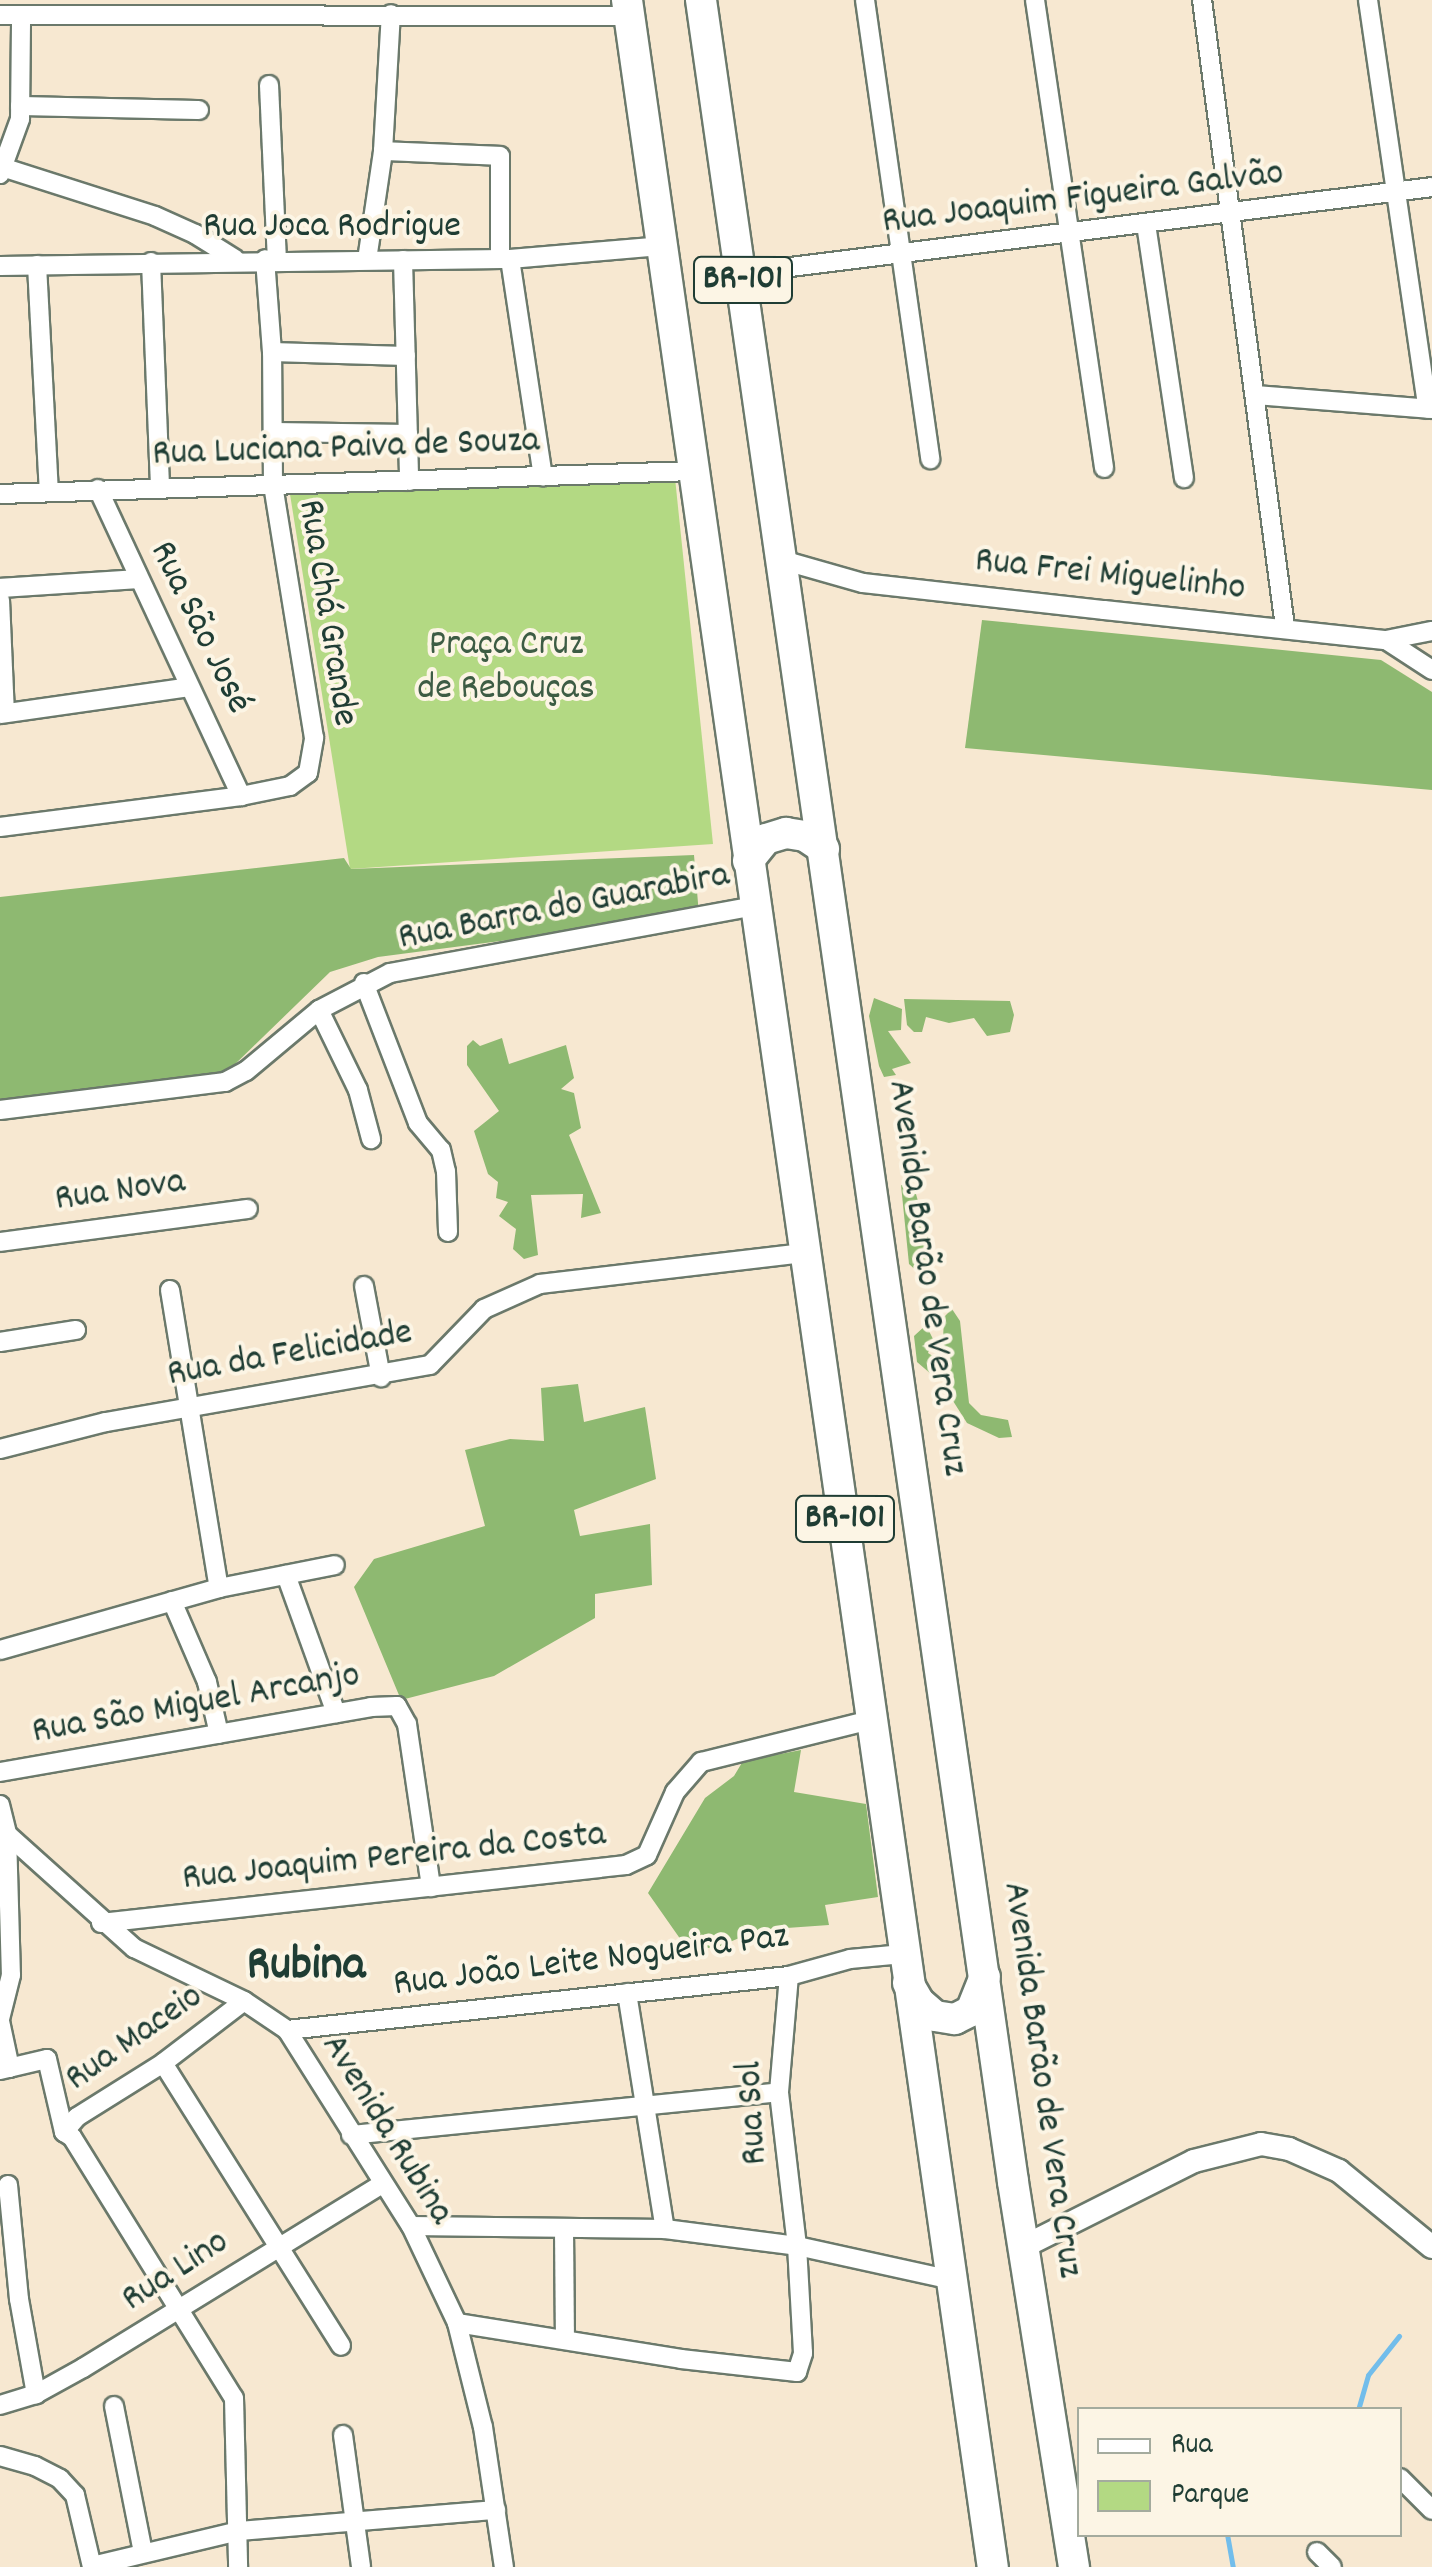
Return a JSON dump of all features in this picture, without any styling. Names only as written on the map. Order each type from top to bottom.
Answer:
[{"type":"highway","name":"Avenida Barão de Vera Cruz","points":[[701,0],[1023,2247],[1074,2567]]},
{"type":"highway","name":"BR-101","points":[[628,8],[993,2567]]},
{"type":"highway","points":[[748,862],[766,838],[786,833],[804,836],[824,849]]},
{"type":"highway","points":[[905,1967],[919,2002],[934,2016],[955,2019],[971,2011],[986,1974]]},
{"type":"street","points":[[865,0],[930,459]]},
{"type":"street","points":[[1036,0],[1104,468]]},
{"type":"street","points":[[1202,0],[1284,627]]},
{"type":"street","points":[[1255,395],[1430,409],[1368,0]]},
{"type":"street","points":[[235,260],[195,234],[155,216],[2,171],[17,133],[20,106],[12,12],[362,7],[391,14],[469,7],[628,8]]},
{"type":"street","points":[[367,260],[383,151],[391,14]]},
{"type":"street","name":"Rua Chá Grande","points":[[241,796],[290,786],[308,773],[314,738],[273,485],[269,85]]},
{"type":"street","points":[[20,106],[198,110]]},
{"type":"street","points":[[383,151],[489,152],[501,159],[505,259],[543,476]]},
{"type":"street","name":"Rua Joaquim Figueira Galvão","points":[[742,273],[1432,187]]},
{"type":"street","points":[[1146,224],[1184,478]]},
{"type":"street","name":"Rua Joca Rodrigue","points":[[0,266],[271,259],[505,259],[663,246]]},
{"type":"street","points":[[403,260],[409,481]]},
{"type":"street","points":[[151,262],[160,487]]},
{"type":"street","points":[[37,265],[48,491]]},
{"type":"street","points":[[272,352],[406,356]]},
{"type":"street","points":[[275,432],[408,434]]},
{"type":"street","name":"Rua Luciana Paiva de Souza","points":[[0,494],[694,471]]},
{"type":"street","name":"Rua São José","points":[[98,489],[241,796]]},
{"type":"street","name":"Rua Frei Miguelinho","points":[[782,560],[863,583],[1386,640],[1432,631]]},
{"type":"street","points":[[0,588],[138,580]]},
{"type":"street","points":[[0,600],[2,714],[189,687]]},
{"type":"street","points":[[1386,640],[1432,670]]},
{"type":"street","points":[[0,827],[241,796]]},
{"type":"street","name":"Rua Barra do Guarabira","points":[[0,1110],[225,1082],[246,1071],[319,1010],[364,983],[414,966],[755,906]]},
{"type":"street","points":[[364,983],[418,1123],[441,1150],[446,1171],[448,1232]]},
{"type":"street","points":[[319,1010],[358,1090],[371,1139]]},
{"type":"street","name":"Rua Nova","points":[[0,1242],[248,1209]]},
{"type":"street","name":"Rua da Felicidade","points":[[0,1448],[188,1406],[382,1377],[440,1360],[484,1309],[518,1290],[804,1254]]},
{"type":"street","points":[[364,1286],[382,1377]]},
{"type":"street","points":[[170,1290],[218,1588]]},
{"type":"street","points":[[0,1342],[76,1330]]},
{"type":"street","points":[[0,1650],[218,1588],[336,1565]]},
{"type":"street","points":[[286,1575],[336,1713]]},
{"type":"street","points":[[172,1601],[207,1682],[219,1734]]},
{"type":"street","name":"Rua São Miguel Arcanjo","points":[[0,1772],[387,1706],[404,1713],[431,1887]]},
{"type":"street","name":"Rua Joaquim Pereira da Costa","points":[[101,1924],[638,1861],[646,1854],[675,1792],[701,1762],[871,1720]]},
{"type":"street","points":[[0,1806],[7,1834],[11,1975],[1,2013],[5,2069],[47,2059],[64,2132],[72,2136],[234,2398],[238,2567]]},
{"type":"street","name":"Avenida Rubina","points":[[7,1834],[101,1924],[134,1948],[244,2000],[287,2030],[411,2226],[457,2323],[484,2427],[504,2567]]},
{"type":"street","name":"Rua João Leite Nogueira Paz","points":[[287,2030],[788,1976],[850,1959],[905,1967]]},
{"type":"street","name":"Rua Sol","points":[[565,2338],[681,2359],[797,2372],[803,2353],[798,2246],[779,2092],[788,1976]]},
{"type":"street","points":[[627,1993],[666,2230]]},
{"type":"street","name":"Rua Maceio","points":[[64,2132],[78,2117],[163,2063],[244,2000]]},
{"type":"street","points":[[163,2063],[341,2346]]},
{"type":"street","points":[[351,2135],[779,2092]]},
{"type":"street","points":[[1023,2247],[1194,2161],[1261,2144],[1289,2149],[1339,2171],[1432,2247]]},
{"type":"street","name":"Rua Lino","points":[[0,2405],[36,2394],[382,2184]]},
{"type":"street","points":[[8,2185],[20,2300],[36,2394]]},
{"type":"street","points":[[411,2226],[666,2230],[798,2246],[952,2280]]},
{"type":"street","points":[[457,2323],[565,2338],[564,2229]]},
{"type":"street","points":[[114,2406],[143,2552]]},
{"type":"street","points":[[343,2436],[361,2567]]},
{"type":"street","points":[[0,2456],[35,2466],[60,2479],[75,2496],[92,2566],[239,2532],[496,2510]]},
{"type":"street","points":[[1402,2480],[1432,2510]]},
{"type":"street","points":[[1316,2552],[1332,2567]]},
{"type":"green space","name":"Praça Cruz de Rebouças","points":[[675,478],[713,844],[350,869],[289,488]]},
{"type":"green space","points":[[982,620],[1381,660],[1432,692],[1432,790],[965,748]]},
{"type":"green space","points":[[694,855],[699,915],[378,957],[330,972],[228,1071],[0,1102],[0,897],[344,858],[351,869]]},
{"type":"green space","points":[[874,998],[902,1009],[901,1030],[888,1031],[911,1063],[892,1069],[896,1075],[884,1077],[879,1066],[869,1016]]},
{"type":"green space","points":[[904,999],[1010,1001],[1014,1015],[1010,1032],[987,1036],[974,1018],[949,1023],[926,1017],[922,1032],[914,1032],[907,1025]]},
{"type":"green space","points":[[502,1038],[509,1064],[566,1045],[574,1078],[561,1089],[574,1093],[581,1128],[569,1135],[601,1213],[581,1218],[583,1194],[531,1195],[538,1255],[524,1259],[513,1249],[516,1229],[499,1216],[508,1202],[496,1198],[498,1182],[488,1174],[474,1131],[499,1111],[467,1065],[467,1046],[473,1040],[480,1046]]},
{"type":"green space","points":[[901,1185],[914,1187],[935,1261],[919,1273],[909,1264]]},
{"type":"green space","points":[[952,1309],[960,1321],[969,1403],[981,1415],[1008,1420],[1012,1437],[999,1438],[967,1423],[948,1393],[943,1364],[931,1374],[917,1362],[914,1336],[926,1325],[933,1339],[928,1353],[942,1362],[944,1317]]},
{"type":"green space","points":[[578,1384],[584,1422],[645,1407],[656,1479],[574,1510],[580,1536],[650,1524],[652,1585],[595,1594],[595,1618],[494,1676],[401,1700],[354,1587],[374,1559],[485,1526],[465,1450],[510,1439],[544,1441],[541,1388]]},
{"type":"green space","points":[[801,1750],[794,1792],[866,1804],[878,1897],[825,1905],[829,1925],[758,1930],[718,1947],[688,1950],[648,1893],[705,1798],[734,1776],[743,1761]]},
{"type":"waterway","points":[[1359,2407],[1368,2375],[1399,2336]]},
{"type":"waterway","points":[[1228,2537],[1233,2567]]},
{"type":"district","name":"Rubina","points":[[306,1968]]}]
